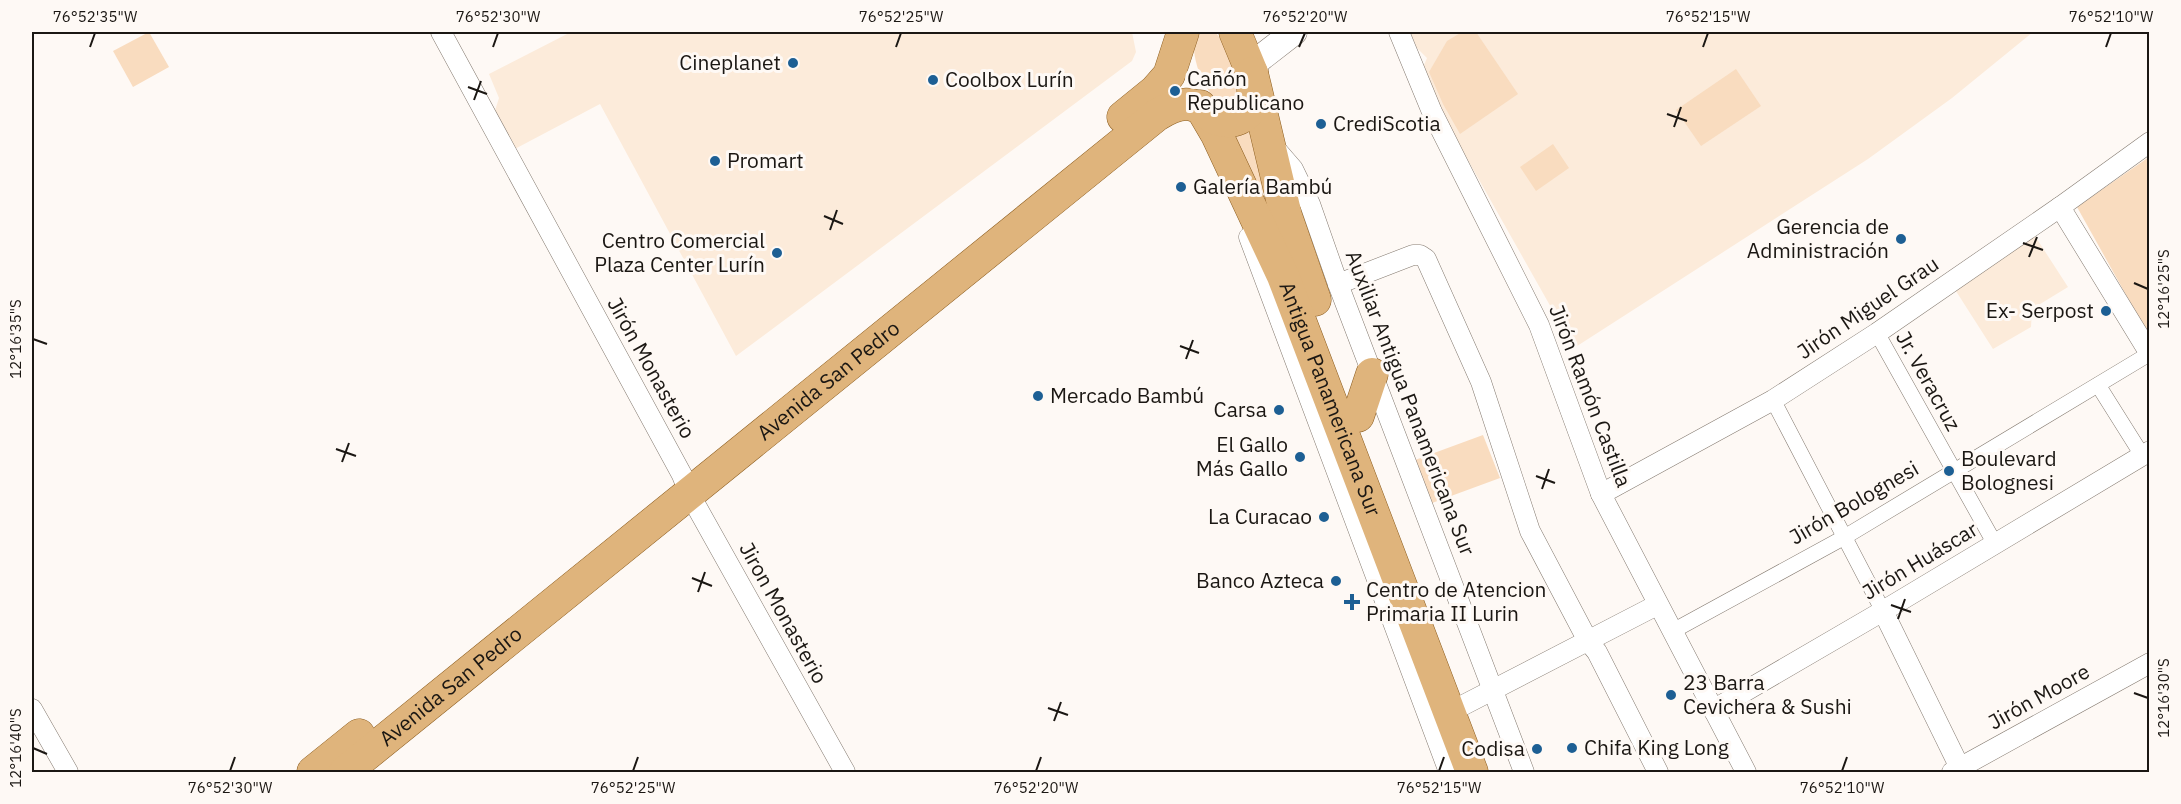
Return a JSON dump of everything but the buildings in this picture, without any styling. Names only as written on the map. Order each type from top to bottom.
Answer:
[{"type":"main road","name":"Antigua Panamericana Sur","points":[[1235,32],[1252,73],[1286,216],[1300,259],[1358,416],[1470,702],[1493,772]]},
{"type":"main road","name":"Avenida San Pedro","points":[[345,772],[686,485],[898,297],[1155,91],[1169,75],[1180,35]]},
{"type":"main road","name":"Antigua Panamericana Sur","points":[[1180,35],[1182,69],[1201,109],[1217,135],[1283,276],[1470,702],[1472,772]]},
{"type":"main road","name":"Avenida San Pedro","points":[[313,772],[686,485],[1157,115],[1174,107],[1190,104],[1210,116],[1227,122],[1240,118],[1253,101],[1252,73]]},
{"type":"main road","points":[[1358,416],[1372,374]]},
{"type":"street","name":"Jirón Monasterio","points":[[441,32],[686,485]]},
{"type":"street","points":[[1252,73],[1258,60],[1294,32]]},
{"type":"street","name":"Jirón Ramón Castilla","points":[[1399,32],[1432,112],[1539,325],[1601,494],[1746,772]]},
{"type":"street","points":[[1217,135],[1219,160],[1449,772]]},
{"type":"street","name":"Auxiliar Antigua Panamericana Sur","points":[[1268,141],[1293,169],[1310,204],[1372,374],[1470,702]]},
{"type":"street","name":"Jirón Miguel Grau","points":[[1601,494],[1773,400],[1877,333],[2150,142]]},
{"type":"street","points":[[2060,207],[2149,354]]},
{"type":"street","points":[[1338,284],[1413,255],[1420,255],[1426,259],[1481,382],[1530,531],[1588,641],[1597,652],[1658,772]]},
{"type":"street","name":"Jr. Veracruz","points":[[1877,333],[1995,544]]},
{"type":"street","name":"Jirón Bolognesi","points":[[1671,632],[1843,538],[2149,354]]},
{"type":"street","points":[[2098,385],[2147,458]]},
{"type":"street","points":[[1773,400],[1883,611],[1958,771]]},
{"type":"street","name":"Jirón Huáscar","points":[[1713,710],[1995,544],[2147,458]]},
{"type":"street","name":"Jiron Monasterio","points":[[686,485],[845,772]]},
{"type":"street","points":[[1470,702],[1657,605]]},
{"type":"street","name":"Jirón Moore","points":[[1958,771],[2150,663]]},
{"type":"street","name":"Antigua Panamericana Sur","points":[[1470,702],[1504,720],[1524,772]]},
{"type":"street","points":[[32,708],[68,772]]},
{"type":"shaded area","points":[[149,32],[169,67],[133,87],[113,51]]},
{"type":"shaded area","name":"Centro Comercial Plaza Center Lurín","points":[[571,32],[1132,32],[1136,52],[1132,61],[736,356],[600,104],[511,151],[492,120],[499,98],[489,74]]},
{"type":"shaded area","points":[[1195,32],[1215,32],[1226,49],[1232,62],[1238,87],[1236,97],[1230,102],[1219,103],[1202,79],[1194,51]]},
{"type":"shaded area","points":[[1410,32],[2033,32],[1952,98],[1868,159],[1574,348],[1443,116],[1422,70],[1427,58],[1417,48]]},
{"type":"shaded area","points":[[1462,32],[1476,32],[1518,94],[1460,134],[1429,72],[1447,41]]},
{"type":"shaded area","points":[[1736,69],[1761,106],[1701,146],[1676,110]]},
{"type":"shaded area","points":[[1254,122],[1270,191],[1257,194],[1223,133]]},
{"type":"shaded area","points":[[1553,144],[1569,168],[1536,191],[1520,167]]},
{"type":"shaded area","points":[[2149,157],[2149,336],[2077,207]]},
{"type":"shaded area","points":[[2035,236],[2068,287],[2032,309],[2031,327],[1993,349],[1954,288]]},
{"type":"shaded area","points":[[1483,435],[1500,478],[1432,503],[1415,460]]},
{"type":"place","name":"Cineplanet","points":[[793,63]]},
{"type":"place","name":"Coolbox Lurín","points":[[933,80]]},
{"type":"place","name":"Cañón Republicano","points":[[1175,91]]},
{"type":"place","name":"CrediScotia","points":[[1321,124]]},
{"type":"place","name":"Promart","points":[[715,161]]},
{"type":"place","name":"Galería Bambú","points":[[1181,187]]},
{"type":"place","name":"Gerencia de Administración","points":[[1901,239]]},
{"type":"place","name":"Centro Comercial Plaza Center Lurín","points":[[777,253]]},
{"type":"place","name":"Ex- Serpost","points":[[2106,311]]},
{"type":"place","name":"Mercado Bambú","points":[[1038,396]]},
{"type":"place","name":"Carsa","points":[[1279,410]]},
{"type":"place","name":"El Gallo Más Gallo","points":[[1300,457]]},
{"type":"place","name":"Boulevard Bolognesi","points":[[1949,471]]},
{"type":"place","name":"La Curacao","points":[[1324,517]]},
{"type":"place","name":"Banco Azteca","points":[[1336,581]]},
{"type":"place","name":"Centro de Atencion Primaria II Lurin","points":[[1352,602]]},
{"type":"place","name":"23 Barra Cevichera & Sushi","points":[[1671,695]]},
{"type":"place","name":"Chifa King Long","points":[[1572,748]]},
{"type":"place","name":"Codisa","points":[[1537,749]]}]
